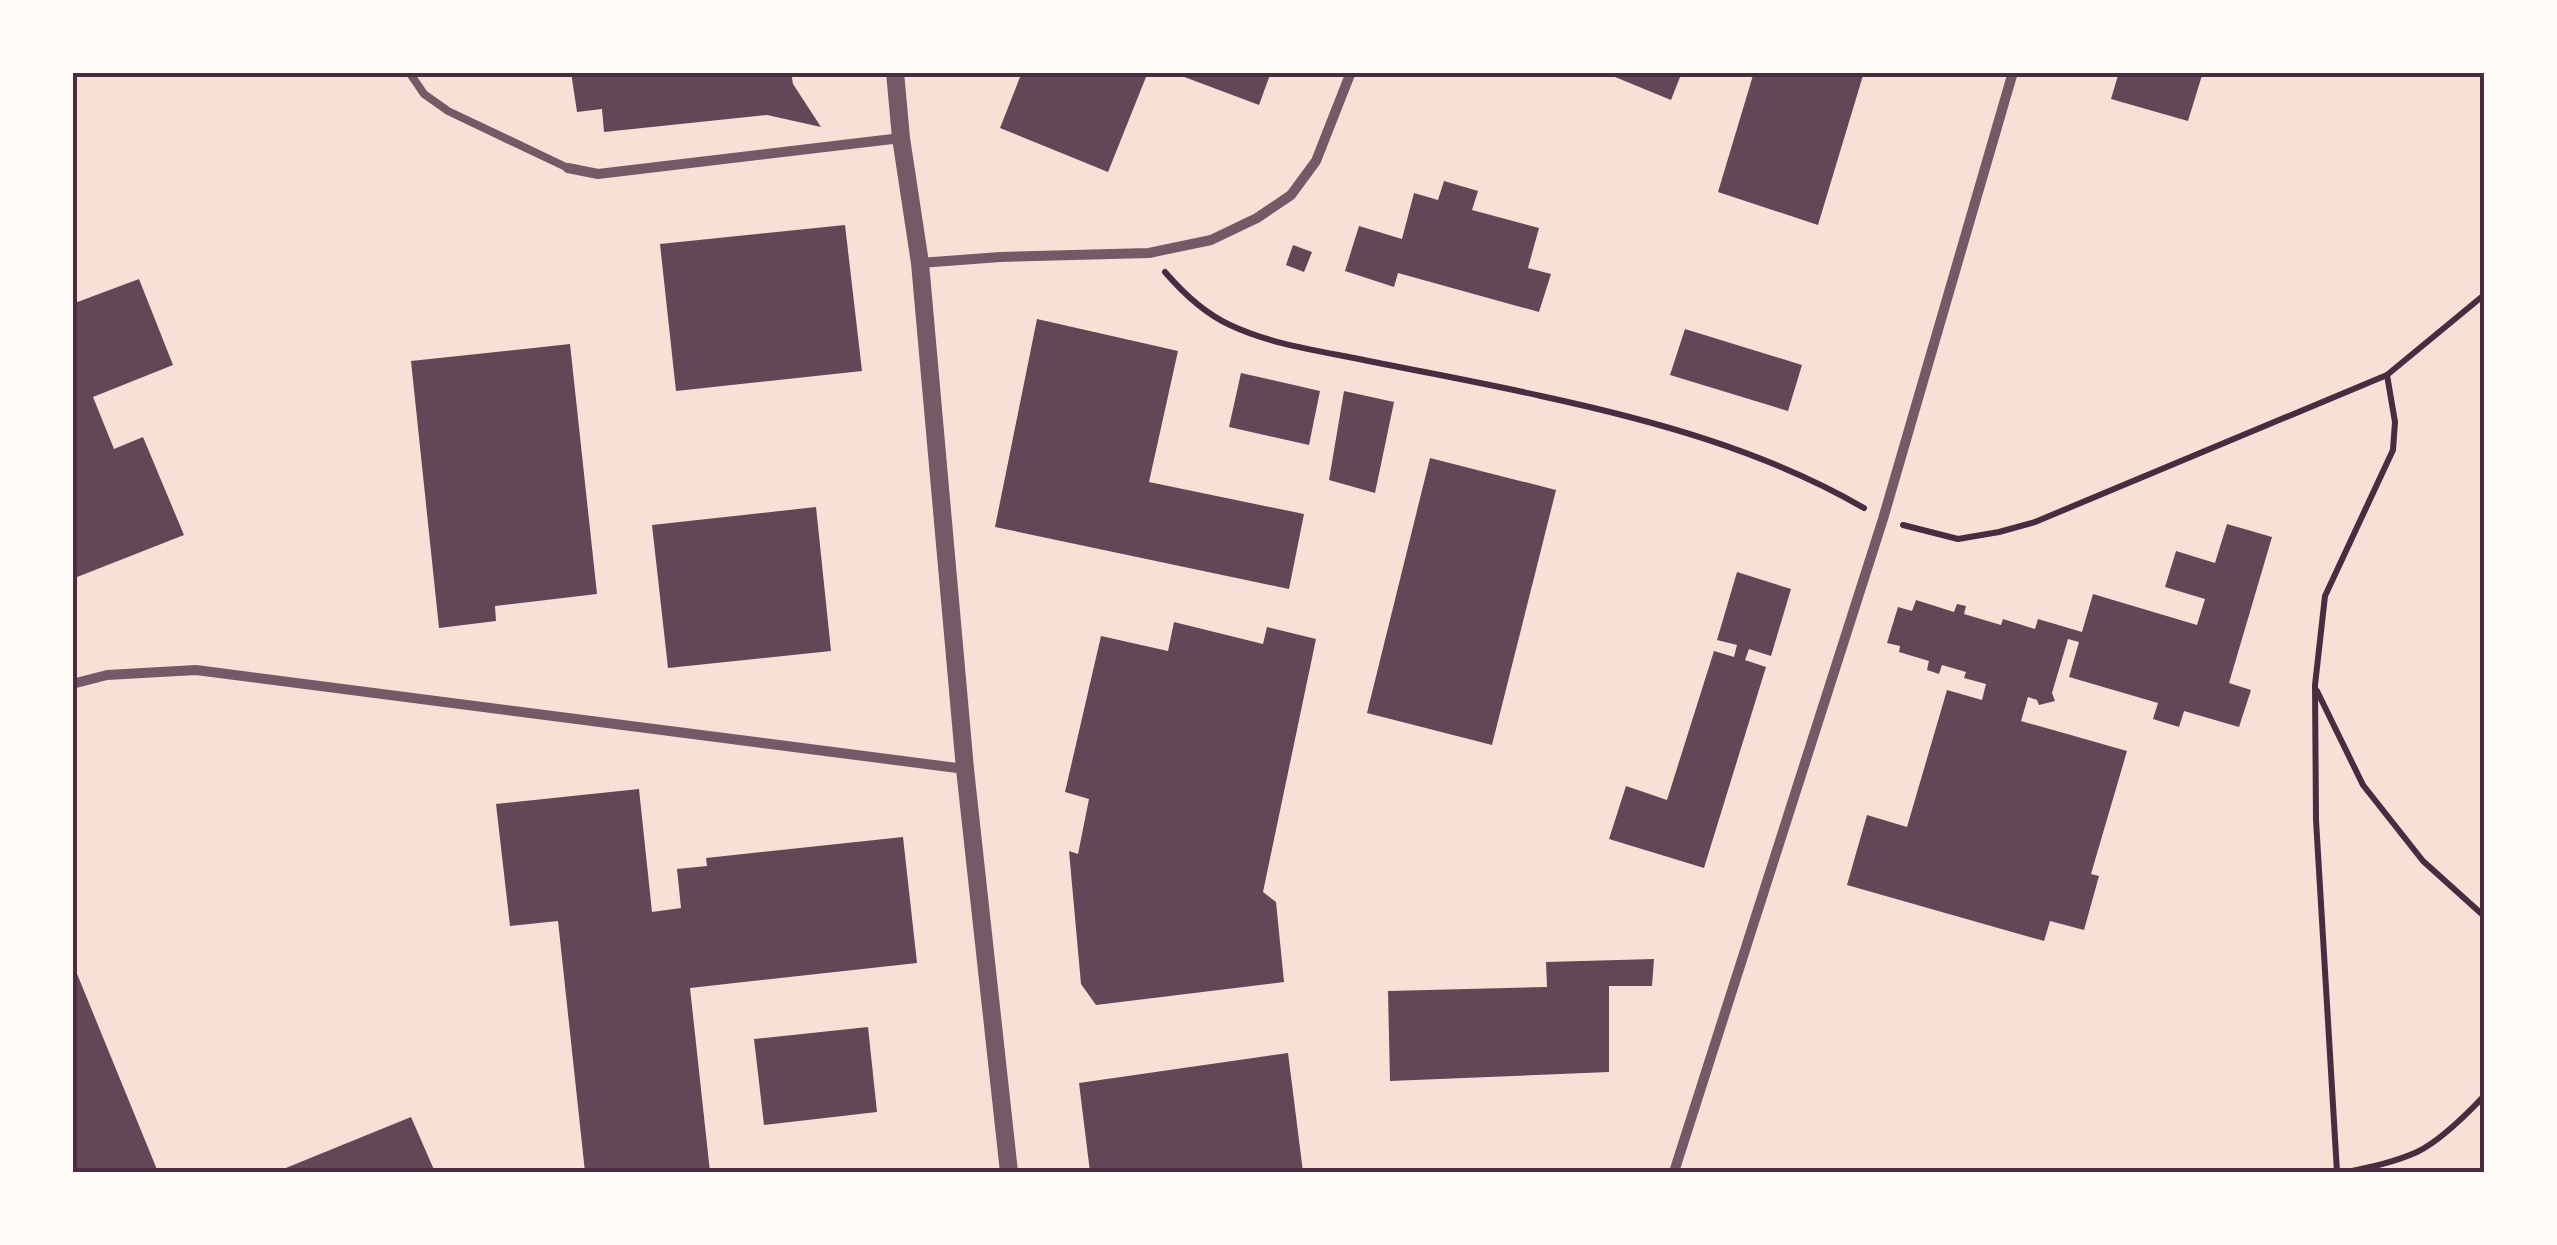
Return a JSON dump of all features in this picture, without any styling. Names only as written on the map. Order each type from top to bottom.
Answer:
[{"type":"street","points":[[896,72],[901,138],[920,262],[966,769],[1009,1172]]},
{"type":"street","points":[[920,262],[1149,254],[1210,240],[1257,218],[1291,195],[1316,161],[1351,72]]},
{"type":"street","points":[[1674,1172],[1883,520],[2013,72]]},
{"type":"street","points":[[568,168],[598,174],[901,138]]},
{"type":"street","points":[[72,684],[107,675],[196,670],[966,769]]},
{"type":"lane","points":[[409,72],[424,94],[448,111],[568,168]]},
{"type":"path","points":[[1149,254],[1185,295],[1228,324],[1286,344],[1544,396],[1675,429],[1830,489],[1883,520],[1958,539],[2035,522],[2387,375],[2484,294]]},
{"type":"path","points":[[2337,1172],[2316,820],[2314,685],[2324,596],[2392,450],[2396,422],[2387,375]]},
{"type":"path","points":[[2314,685],[2363,785],[2423,861],[2484,916]]},
{"type":"path","points":[[2348,1172],[2420,1151],[2484,1096]]},
{"type":"building","points":[[571,72],[791,72],[793,84],[821,127],[767,115],[604,132],[602,109],[577,112]]},
{"type":"building","points":[[1022,72],[1148,72],[1108,172],[1000,128]]},
{"type":"building","points":[[1171,72],[1271,72],[1259,105]]},
{"type":"building","points":[[1616,72],[1682,72],[1671,100],[1615,77]]},
{"type":"building","points":[[1754,72],[1864,72],[1818,225],[1718,192]]},
{"type":"building","points":[[2119,72],[2203,72],[2188,121],[2111,99]]},
{"type":"building","points":[[1444,181],[1478,191],[1472,210],[1539,228],[1528,268],[1551,274],[1539,312],[1398,273],[1394,287],[1345,271],[1359,226],[1402,239],[1414,193],[1438,200]]},
{"type":"building","points":[[845,225],[862,371],[676,391],[660,244]]},
{"type":"building","points":[[1293,245],[1312,252],[1304,272],[1286,265]]},
{"type":"building","points":[[139,279],[173,365],[93,397],[114,449],[143,437],[184,535],[72,579],[72,304]]},
{"type":"building","points":[[1037,319],[1178,351],[1149,482],[1304,514],[1289,589],[995,527]]},
{"type":"building","points":[[1685,329],[1802,365],[1788,411],[1670,375]]},
{"type":"building","points":[[570,344],[597,594],[495,606],[496,621],[439,628],[411,361]]},
{"type":"building","points":[[1241,373],[1320,391],[1309,445],[1229,427]]},
{"type":"building","points":[[1344,391],[1394,402],[1375,493],[1329,480]]},
{"type":"building","points":[[1430,458],[1556,490],[1492,745],[1367,713]]},
{"type":"building","points":[[816,507],[831,651],[668,668],[652,525]]},
{"type":"building","points":[[2227,524],[2272,537],[2229,683],[2251,690],[2239,727],[2184,711],[2179,727],[2153,719],[2158,703],[2069,677],[2079,642],[2068,639],[2052,693],[2055,701],[2039,705],[2028,697],[2021,721],[2127,751],[2091,874],[2099,876],[2084,930],[2050,921],[2044,941],[1847,885],[1867,815],[1907,827],[1947,690],[1982,700],[1986,684],[1964,678],[1966,672],[1942,665],[1939,674],[1927,670],[1929,661],[1899,652],[1900,646],[1887,643],[1898,607],[1912,611],[1916,600],[1954,612],[1957,604],[1966,606],[1964,614],[2001,625],[2003,619],[2035,629],[2038,619],[2082,632],[2093,594],[2197,625],[2205,599],[2165,587],[2176,551],[2215,563]]},
{"type":"building","points":[[1737,572],[1791,589],[1771,656],[1749,649],[1745,660],[1766,667],[1704,868],[1609,839],[1626,786],[1667,800],[1714,651],[1734,657],[1737,645],[1717,640]]},
{"type":"building","points":[[1174,622],[1263,644],[1267,627],[1316,639],[1263,892],[1276,902],[1284,982],[1096,1005],[1081,984],[1069,851],[1078,854],[1089,799],[1065,792],[1101,636],[1168,651]]},
{"type":"building","points":[[639,789],[652,912],[681,908],[677,869],[707,866],[706,858],[903,837],[917,963],[690,988],[710,1172],[585,1172],[558,921],[510,926],[496,804]]},
{"type":"building","points":[[1654,959],[1652,986],[1609,986],[1609,1072],[1390,1081],[1388,991],[1547,987],[1546,962]]},
{"type":"building","points":[[73,964],[158,1172],[72,1172]]},
{"type":"building","points":[[868,1027],[877,1112],[764,1125],[754,1039]]},
{"type":"building","points":[[1288,1053],[1303,1172],[1090,1172],[1079,1083]]},
{"type":"building","points":[[411,1117],[435,1172],[276,1172]]}]
